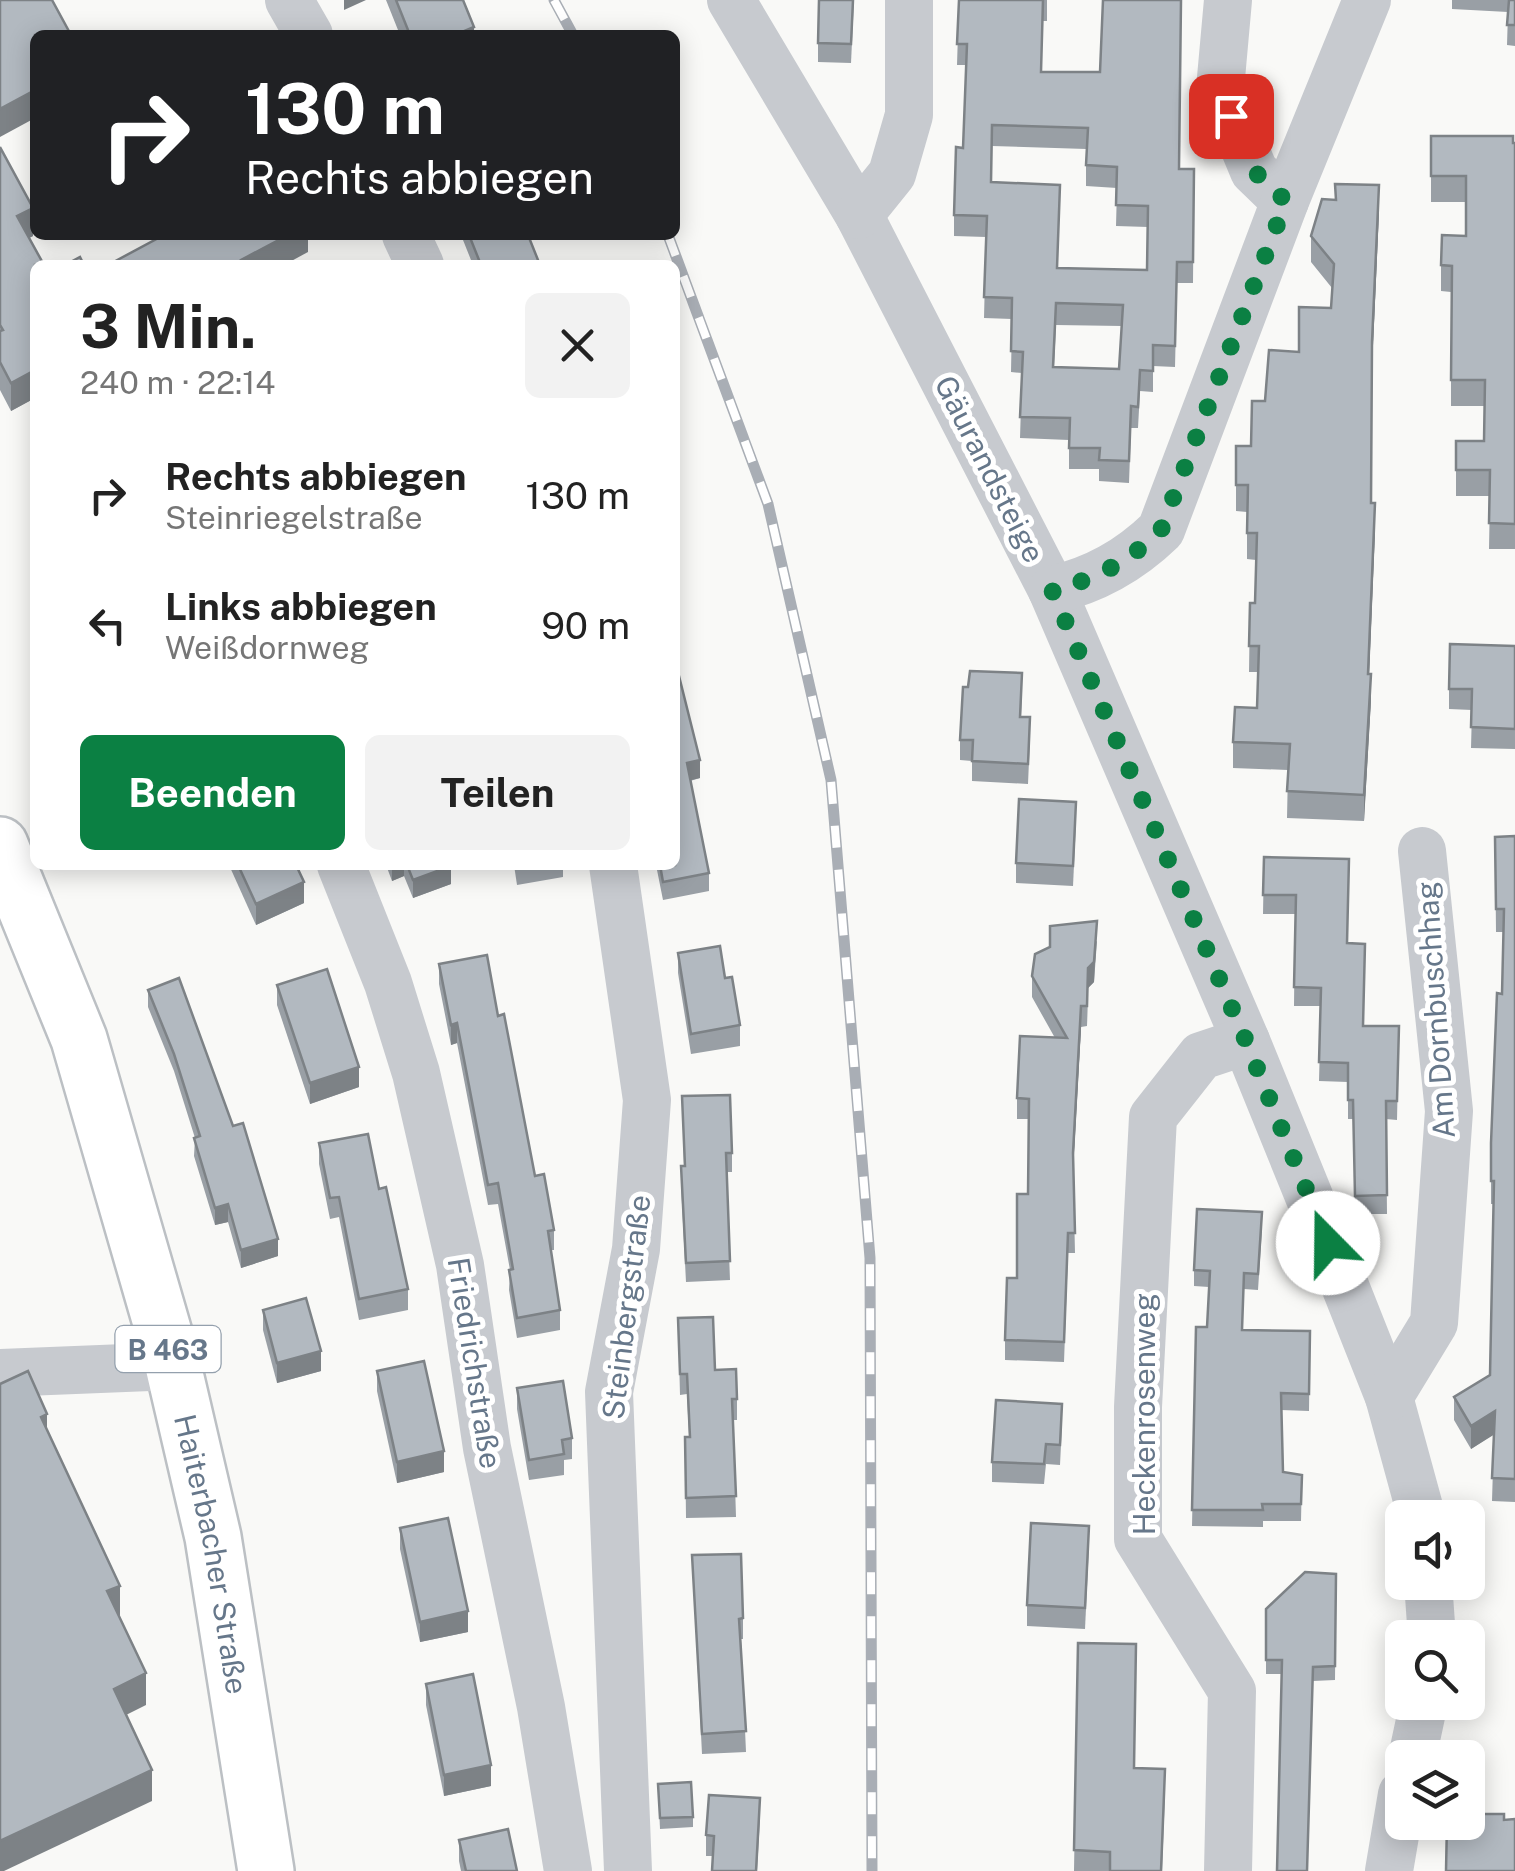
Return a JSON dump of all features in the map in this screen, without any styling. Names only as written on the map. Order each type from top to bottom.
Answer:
[{"type":"main road","name":"Haiterbacher Straße","points":[[0,845],[79,1039],[172,1360],[213,1537],[266,1871]]},
{"type":"street","points":[[289,0],[306,30]]},
{"type":"street","name":"Gäurandsteige","points":[[731,0],[860,215],[1052,590],[1246,1041],[1390,1397],[1417,1500]]},
{"type":"street","points":[[860,215],[892,174],[909,115],[909,0]]},
{"type":"street","points":[[1228,0],[1220,89],[1254,171],[1286,201]]},
{"type":"street","points":[[1052,590],[1089,581],[1141,549],[1161,530],[1286,201],[1368,0]]},
{"type":"street","name":"Am Dornbuschhag","points":[[1390,1397],[1434,1322],[1449,1111],[1422,851]]},
{"type":"street","name":"Friedrichstraße","points":[[343,870],[411,1055],[460,1265],[487,1448],[540,1707],[568,1871]]},
{"type":"street","name":"Steinbergstraße","points":[[614,870],[647,1100],[636,1249],[609,1392],[628,1871]]},
{"type":"street","name":"Heckenrosenweg","points":[[1228,1871],[1232,1691],[1138,1539],[1138,1408],[1153,1117],[1201,1056],[1246,1041]]},
{"type":"street","points":[[0,1374],[150,1367],[172,1360]]},
{"type":"street","points":[[1389,1871],[1394,1840]]},
{"type":"building","points":[[0,0],[52,0],[68,30],[30,30],[30,93],[0,109]]},
{"type":"building","points":[[396,0],[463,0],[474,27],[467,30],[408,30]]},
{"type":"building","points":[[819,0],[853,0],[851,44],[818,43]]},
{"type":"building","points":[[959,0],[1043,0],[1041,72],[1100,72],[1103,0],[1181,0],[1179,169],[1194,169],[1193,262],[1177,262],[1175,346],[1153,345],[1153,371],[1140,370],[1138,407],[1131,406],[1129,461],[1099,460],[1100,448],[1069,448],[1070,418],[1020,417],[1023,352],[1011,351],[1012,298],[984,297],[987,216],[954,215],[956,147],[963,148],[967,44],[957,44]],"holes":[[[992,125],[1088,128],[1086,165],[1117,167],[1116,205],[1148,206],[1147,270],[1057,268],[1060,185],[991,182]],[[1056,303],[1123,305],[1119,369],[1053,367]]]},
{"type":"building","points":[[1509,0],[1515,0],[1515,25],[1507,25]]},
{"type":"building","points":[[1431,136],[1513,136],[1515,143],[1515,524],[1489,523],[1490,470],[1456,470],[1456,441],[1484,441],[1485,380],[1451,380],[1452,266],[1441,265],[1442,235],[1466,236],[1466,176],[1431,176]]},
{"type":"building","points":[[0,147],[30,202],[30,210],[17,216],[41,260],[30,260],[30,373],[11,383],[0,362]]},
{"type":"building","points":[[1335,184],[1379,185],[1372,342],[1371,503],[1375,503],[1371,674],[1364,795],[1287,791],[1290,744],[1233,742],[1235,707],[1257,708],[1259,646],[1249,646],[1257,533],[1247,533],[1248,485],[1236,485],[1236,446],[1251,446],[1252,401],[1265,401],[1269,350],[1299,352],[1299,307],[1331,308],[1334,264],[1311,236],[1322,199],[1336,200]]},
{"type":"building","points":[[155,240],[279,240],[241,260],[117,260]]},
{"type":"building","points":[[471,240],[530,240],[538,260],[479,260]]},
{"type":"building","points":[[1450,644],[1515,646],[1515,729],[1471,727],[1472,689],[1449,689]]},
{"type":"building","points":[[970,671],[1022,673],[1020,717],[1030,717],[1028,764],[972,761],[973,740],[960,740],[963,687],[968,687]]},
{"type":"building","points":[[680,680],[700,760],[687,763],[709,873],[663,882],[661,870],[680,870]]},
{"type":"building","points":[[1019,799],[1076,802],[1073,866],[1016,863]]},
{"type":"building","points":[[1515,836],[1515,1479],[1492,1478],[1495,1411],[1471,1426],[1454,1397],[1490,1375],[1494,1181],[1491,1143],[1504,909],[1496,909],[1495,837]]},
{"type":"building","points":[[1264,857],[1349,859],[1347,943],[1365,944],[1363,1026],[1399,1026],[1397,1101],[1386,1101],[1387,1195],[1355,1196],[1353,1100],[1348,1100],[1348,1063],[1319,1062],[1321,988],[1294,987],[1296,895],[1263,895]]},
{"type":"building","points":[[240,870],[298,870],[304,882],[256,904]]},
{"type":"building","points":[[409,870],[440,870],[413,880]]},
{"type":"building","points":[[1097,921],[1094,962],[1088,968],[1087,1006],[1081,1006],[1073,1153],[1075,1233],[1068,1233],[1064,1342],[1005,1340],[1007,1278],[1017,1278],[1017,1194],[1028,1194],[1029,1099],[1017,1098],[1020,1036],[1067,1038],[1032,976],[1035,954],[1050,947],[1050,926]]},
{"type":"building","points":[[720,946],[725,978],[732,977],[740,1025],[691,1034],[678,953]]},
{"type":"building","points":[[487,955],[498,1016],[504,1014],[535,1176],[544,1174],[554,1230],[548,1231],[560,1310],[517,1318],[498,1183],[488,1185],[457,1023],[451,1025],[439,964]]},
{"type":"building","points":[[327,969],[359,1067],[310,1083],[277,985]]},
{"type":"building","points":[[179,978],[233,1126],[243,1123],[278,1239],[241,1250],[228,1204],[215,1208],[194,1138],[200,1136],[174,1054],[148,990]]},
{"type":"building","points":[[730,1095],[732,1153],[726,1153],[730,1261],[686,1263],[682,1096]]},
{"type":"building","points":[[368,1134],[379,1189],[386,1187],[408,1289],[359,1299],[339,1197],[330,1198],[319,1143]]},
{"type":"building","points":[[1197,1209],[1262,1212],[1258,1274],[1244,1273],[1242,1330],[1310,1331],[1309,1394],[1281,1393],[1283,1472],[1302,1475],[1301,1504],[1262,1504],[1263,1510],[1192,1510],[1196,1327],[1207,1327],[1210,1271],[1194,1270]]},
{"type":"building","points":[[306,1298],[321,1351],[277,1363],[263,1310]]},
{"type":"building","points":[[713,1317],[715,1370],[736,1369],[737,1399],[732,1399],[736,1496],[686,1498],[685,1437],[690,1437],[687,1374],[680,1374],[678,1318]]},
{"type":"building","points":[[424,1361],[444,1451],[397,1462],[377,1371]]},
{"type":"building","points":[[28,1371],[47,1414],[41,1417],[120,1586],[107,1591],[146,1673],[114,1689],[152,1770],[0,1841],[0,1384]]},
{"type":"building","points":[[563,1381],[572,1438],[562,1440],[564,1454],[529,1460],[517,1388]]},
{"type":"building","points":[[996,1400],[1062,1404],[1060,1445],[1046,1444],[1044,1464],[992,1462]]},
{"type":"building","points":[[448,1518],[468,1611],[420,1622],[400,1528]]},
{"type":"building","points":[[1031,1523],[1089,1526],[1085,1608],[1027,1605]]},
{"type":"building","points":[[741,1554],[743,1618],[739,1619],[746,1731],[702,1734],[692,1555]]},
{"type":"building","points":[[1305,1572],[1336,1574],[1335,1666],[1313,1667],[1307,1871],[1277,1871],[1282,1660],[1266,1660],[1266,1609]]},
{"type":"building","points":[[1078,1643],[1136,1644],[1134,1768],[1165,1769],[1161,1871],[1110,1871],[1110,1852],[1074,1850]]},
{"type":"building","points":[[473,1674],[491,1765],[444,1775],[426,1684]]},
{"type":"building","points":[[691,1782],[693,1817],[660,1818],[658,1784]]},
{"type":"building","points":[[709,1795],[760,1798],[756,1871],[712,1871],[714,1836],[706,1835]]},
{"type":"building","points":[[1485,1814],[1504,1814],[1504,1820],[1515,1819],[1515,1871],[1446,1871],[1447,1840],[1485,1840]]},
{"type":"building","points":[[508,1829],[517,1871],[466,1871],[459,1840]]},
{"type":"railway","points":[[554,0],[570,30]]},
{"type":"railway","points":[[670,240],[677,260]]},
{"type":"railway","points":[[680,267],[768,504],[831,780],[870,1258],[872,1871]]},
{"type":"route","points":[[1231,116],[1254,171],[1286,201],[1161,530],[1141,549],[1089,581],[1052,590],[1246,1041],[1328,1243]]}]
